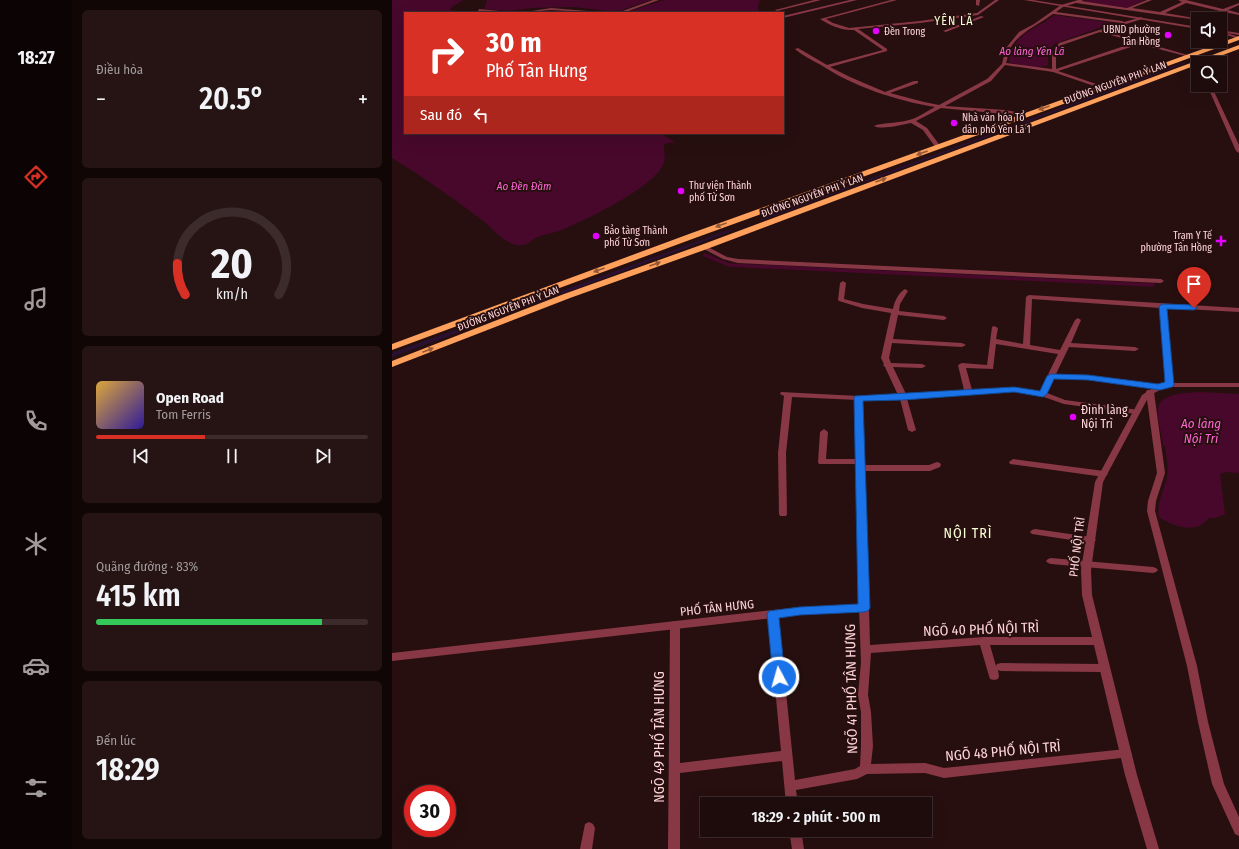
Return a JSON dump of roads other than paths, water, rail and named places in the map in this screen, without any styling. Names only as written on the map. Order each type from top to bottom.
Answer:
[{"type":"main road","name":"ĐƯỜNG NGUYÊN PHI Ỷ LAN","points":[[392,347],[739,219],[1239,38]]},
{"type":"main road","name":"ĐƯỜNG NGUYÊN PHI Ỷ LAN","points":[[1219,56],[1238,48]]},
{"type":"main road","name":"ĐƯỜNG NGUYÊN PHI Ỷ LAN","points":[[392,364],[567,296],[1191,67]]},
{"type":"main road","points":[[739,219],[753,228]]},
{"type":"street","points":[[622,12],[657,0]]},
{"type":"street","points":[[777,10],[819,0]]},
{"type":"street","points":[[784,17],[855,0]]},
{"type":"street","points":[[895,0],[822,19],[832,24],[849,29],[856,29],[978,14],[997,0]]},
{"type":"street","points":[[1026,0],[1191,27]]},
{"type":"street","points":[[1127,9],[1150,0]]},
{"type":"street","points":[[1180,0],[1239,14]]},
{"type":"street","points":[[876,126],[900,124],[912,121],[942,107],[986,82],[1004,64],[1008,48],[1013,40],[1062,6],[1079,1],[1191,19]]},
{"type":"street","points":[[1160,14],[1186,1]]},
{"type":"street","points":[[1220,12],[1239,4]]},
{"type":"street","points":[[528,12],[551,9],[588,12]]},
{"type":"street","points":[[479,10],[500,12]]},
{"type":"street","points":[[1054,13],[1126,23]]},
{"type":"street","points":[[945,31],[982,17]]},
{"type":"street","points":[[1054,71],[1054,53],[1060,44],[1141,18]]},
{"type":"street","points":[[1187,26],[1191,24]]},
{"type":"street","points":[[825,67],[886,50],[856,29]]},
{"type":"street","points":[[1100,30],[1189,56]]},
{"type":"street","points":[[1227,33],[1239,34]]},
{"type":"street","points":[[1227,34],[1239,38]]},
{"type":"street","points":[[1054,71],[1141,42]]},
{"type":"street","points":[[797,49],[825,67],[844,76],[886,93],[920,103],[942,107],[1025,115]]},
{"type":"street","points":[[1004,64],[1054,71],[1103,88]]},
{"type":"street","points":[[886,93],[916,82]]},
{"type":"street","points":[[1212,92],[1239,151]]},
{"type":"street","points":[[912,121],[925,129],[938,147]]},
{"type":"street","points":[[704,247],[724,258],[738,261],[1161,281]]},
{"type":"street","points":[[843,283],[841,300],[862,306],[894,312],[944,318]]},
{"type":"street","points":[[905,291],[896,304],[885,358],[887,366],[903,397],[912,430]]},
{"type":"street","points":[[1026,346],[1029,296],[1239,310]]},
{"type":"street","points":[[1163,306],[1169,385]]},
{"type":"street","points":[[1043,394],[1078,320]]},
{"type":"street","points":[[969,393],[962,366],[990,367],[994,328]]},
{"type":"street","points":[[888,341],[962,345]]},
{"type":"street","points":[[993,341],[1026,346],[1135,349]]},
{"type":"street","points":[[887,366],[922,366]]},
{"type":"street","points":[[1051,376],[1088,378],[1160,387]]},
{"type":"street","name":"PHỐ NỘI TRÌ","points":[[1153,849],[1126,754],[1086,595],[1087,565],[1099,482],[1146,394],[1163,385],[1239,385]]},
{"type":"street","points":[[783,514],[782,453],[786,394],[858,398],[903,397],[1014,390],[1043,394],[1064,402],[1136,412]]},
{"type":"street","points":[[1150,392],[1161,473],[1152,500],[1151,511],[1192,666],[1202,722],[1218,784],[1239,830]]},
{"type":"street","points":[[858,398],[864,608]]},
{"type":"street","points":[[824,432],[822,462],[930,468],[937,464]]},
{"type":"street","points":[[1013,462],[1104,474]]},
{"type":"street","points":[[1036,532],[1090,540]]},
{"type":"street","points":[[1051,561],[1153,570]]},
{"type":"street","name":"PHỐ TÂN HƯNG","points":[[392,657],[800,611],[864,608]]},
{"type":"street","name":"NGÕ 41 PHỐ TÂN HƯNG","points":[[864,608],[866,662],[863,695],[866,712],[867,746],[865,769]]},
{"type":"street","points":[[773,614],[791,797]]},
{"type":"street","name":"NGÕ 49 PHỐ TÂN HƯNG","points":[[674,849],[675,625]]},
{"type":"street","points":[[984,641],[994,676]]},
{"type":"street","name":"NGÕ 40 PHỐ NỘI TRÌ","points":[[865,649],[984,641],[1098,641]]},
{"type":"street","points":[[1002,667],[1104,668]]},
{"type":"street","name":"NGÕ 48 PHỐ NỘI TRÌ","points":[[790,786],[857,774],[865,769],[926,768],[944,773],[1126,754]]},
{"type":"street","points":[[674,769],[787,755]]},
{"type":"street","points":[[586,849],[589,828]]},
{"type":"street","points":[[797,837],[798,849]]},
{"type":"water","name":"Ao Đền Đầm","points":[[392,0],[463,0],[449,9],[464,12],[404,12],[404,134],[662,134],[675,142],[664,144],[665,157],[663,165],[646,184],[617,203],[586,219],[558,231],[535,238],[523,245],[516,245],[507,241],[460,204],[392,158]]},
{"type":"water","points":[[487,0],[651,0],[616,12],[574,7],[533,8],[508,11],[484,9]]},
{"type":"water","points":[[664,0],[760,0],[758,7],[759,12],[627,12]]},
{"type":"water","points":[[1087,0],[1144,0],[1127,8],[1083,2]]},
{"type":"water","name":"Ao làng Yên Lã","points":[[1055,15],[1113,23],[1054,44],[1048,52],[1048,65],[1046,66],[1034,67],[1009,62],[1010,52],[1019,38],[1023,37],[1021,36],[1042,23],[1047,22],[1045,21]]},
{"type":"water","name":"Ao làng Nội Trì","points":[[1200,392],[1239,394],[1239,473],[1227,472],[1220,474],[1225,514],[1216,518],[1209,518],[1199,526],[1189,528],[1173,524],[1159,517],[1159,502],[1168,470],[1158,410],[1163,400],[1168,397],[1181,393]]},
{"type":"waterway","points":[[705,255],[729,265],[1153,285]]},
{"type":"place","name":"Đền Trong","points":[[876,31]]},
{"type":"place","name":"UBND phường Tân Hồng","points":[[1168,35]]},
{"type":"place","name":"Nhà văn hóa Tổ dân phố Yên Lã 1","points":[[954,123]]},
{"type":"place","name":"Thư viện Thành phố Từ Sơn","points":[[681,191]]},
{"type":"place","name":"Bảo tàng Thành phố Từ Sơn","points":[[596,236]]},
{"type":"place","name":"Trạm Y Tế phường Tân Hồng","points":[[1221,241]]},
{"type":"place","name":"Đình làng Nội Trì","points":[[1073,417]]},
{"type":"district","name":"YÊN LÃ","points":[[954,21]]},
{"type":"district","name":"NỘI TRÌ","points":[[968,533]]}]
